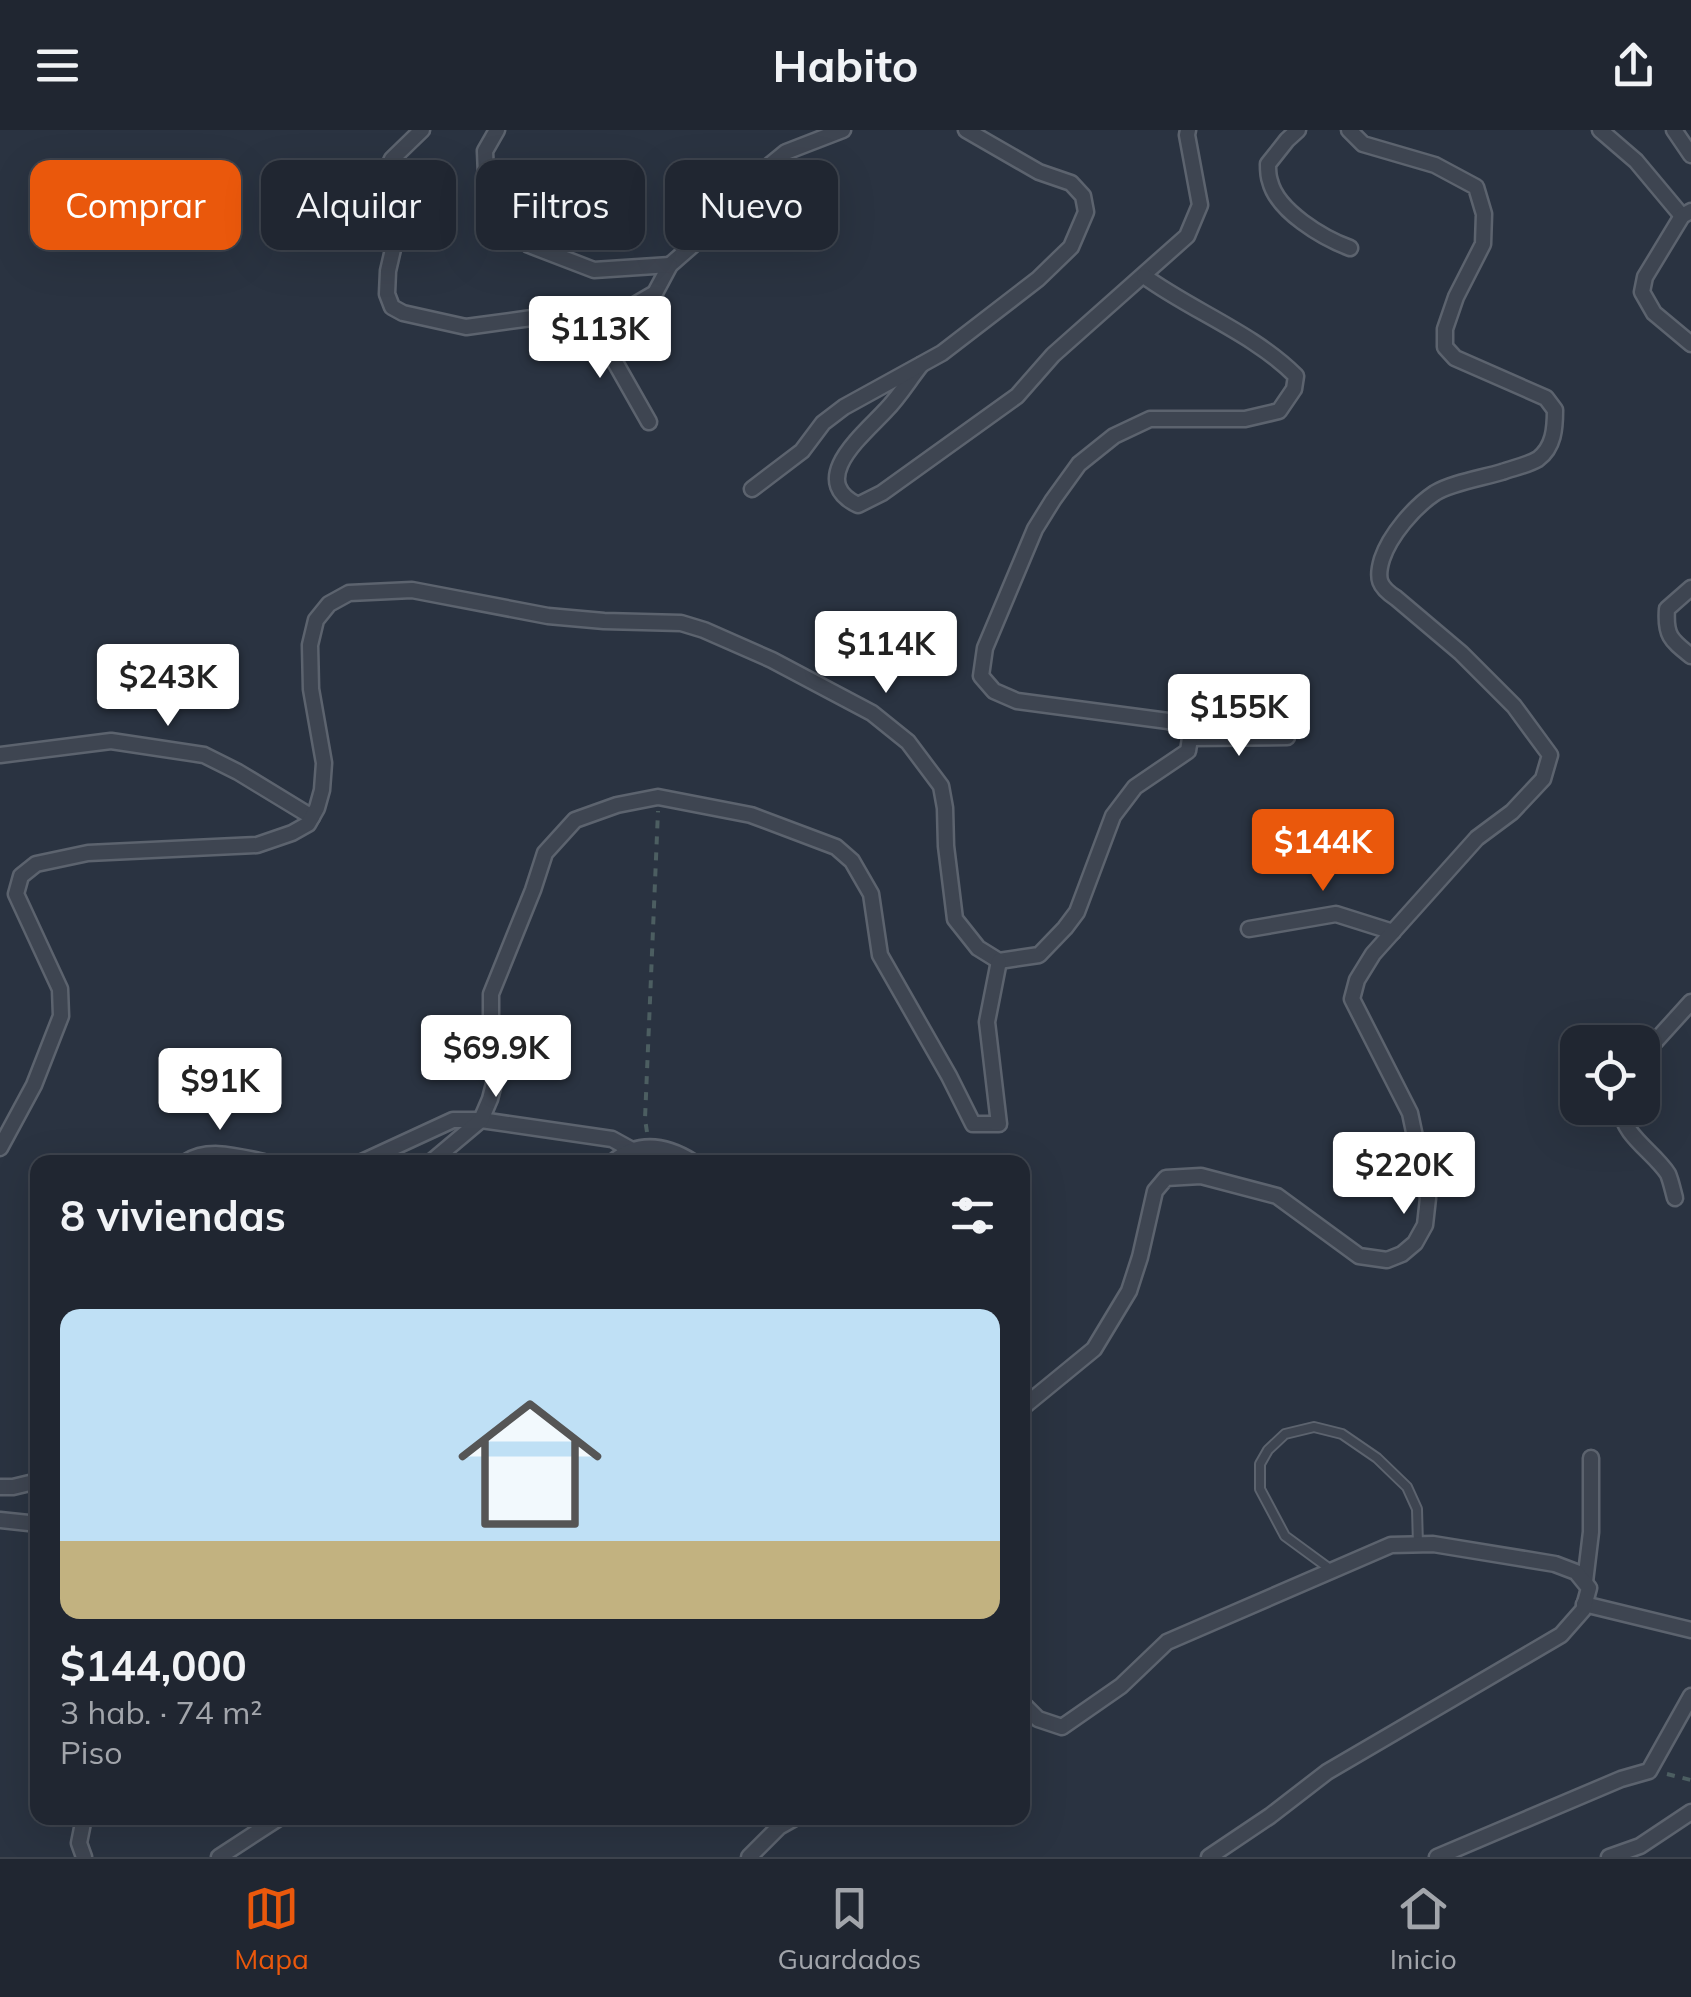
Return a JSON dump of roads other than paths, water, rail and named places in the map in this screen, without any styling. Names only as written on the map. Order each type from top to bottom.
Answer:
[{"type":"street","points":[[422,130],[392,159],[380,184],[382,204],[394,224],[386,294],[392,306],[418,318],[466,328],[539,317],[606,317],[630,307],[654,293],[670,265],[717,224],[765,168],[786,152],[843,130]]},
{"type":"street","points":[[497,130],[485,151],[487,199],[529,246],[594,270],[670,265]]},
{"type":"street","points":[[752,489],[802,451],[823,423],[844,407],[942,354],[1038,279],[1071,247],[1086,212],[1083,196],[1071,183],[1039,172],[966,130]]},
{"type":"street","points":[[921,366],[850,448],[838,469],[837,484],[846,499],[858,505],[882,493],[1017,396],[1053,355],[1187,236],[1200,205],[1188,130]]},
{"type":"street","points":[[1298,130],[1268,164],[1270,184],[1284,205],[1325,238],[1350,248]]},
{"type":"street","points":[[1030,1401],[1094,1349],[1130,1291],[1155,1191],[1166,1178],[1202,1176],[1277,1196],[1359,1256],[1387,1260],[1415,1243],[1425,1225],[1428,1198],[1410,1113],[1352,999],[1357,980],[1372,954],[1476,838],[1512,812],[1543,778],[1550,755],[1514,706],[1461,653],[1379,582],[1381,562],[1389,543],[1413,513],[1436,492],[1536,461],[1549,449],[1555,410],[1546,398],[1455,358],[1445,348],[1456,297],[1483,244],[1484,214],[1476,187],[1435,164],[1363,144],[1349,130]]},
{"type":"street","points":[[1600,130],[1686,213],[1645,277],[1642,292],[1654,314],[1691,344]]},
{"type":"street","points":[[1674,130],[1691,155]]},
{"type":"street","points":[[0,1148],[34,1084],[61,1016],[60,989],[16,894],[22,876],[36,864],[88,853],[257,845],[308,824],[322,790],[324,764],[311,689],[310,646],[316,620],[329,604],[348,593],[412,590],[548,616],[681,623],[772,660],[872,713],[908,742],[941,786],[955,919],[978,948],[999,961],[1039,955],[1077,912],[1112,816],[1135,787],[1188,751],[1190,738],[1186,728],[1168,721],[1016,700],[994,691],[981,676],[985,648],[1036,529],[1080,464],[1114,436],[1150,419],[1244,420],[1279,411],[1294,389],[1296,376],[1284,364],[1144,276]]},
{"type":"street","points":[[590,318],[649,422]]},
{"type":"street","points":[[1691,588],[1668,609],[1666,624],[1671,640],[1691,656]]},
{"type":"street","points":[[1190,738],[1287,736]]},
{"type":"street","points":[[0,756],[110,741],[204,756],[312,817]]},
{"type":"street","points":[[439,1155],[481,1120],[490,1099],[497,1072],[492,994],[546,852],[575,820],[616,805],[658,796],[752,815],[836,847],[852,860],[871,894],[880,954],[973,1124],[999,1124],[987,1022],[999,961]]},
{"type":"street","points":[[1249,929],[1336,914],[1393,932]]},
{"type":"street","points":[[1660,1036],[1691,1002]]},
{"type":"street","points":[[377,1155],[454,1120],[481,1120],[612,1140],[632,1150]]},
{"type":"street","points":[[1627,1125],[1668,1175],[1675,1198]]},
{"type":"street","points":[[622,1155],[649,1147],[683,1155]]},
{"type":"street","points":[[196,1155],[226,1155]]},
{"type":"street","points":[[1585,1582],[1591,1532],[1592,1458]]},
{"type":"street","points":[[0,1487],[30,1483]]},
{"type":"street","points":[[0,1520],[30,1523]]},
{"type":"street","points":[[1030,1711],[1038,1719],[1062,1727],[1120,1686],[1167,1642],[1391,1545],[1433,1544],[1556,1564],[1576,1572],[1585,1582],[1589,1588],[1582,1610],[1560,1635],[1328,1772],[1209,1857]]},
{"type":"street","points":[[1584,1604],[1691,1630]]},
{"type":"street","points":[[1437,1857],[1649,1770],[1691,1696]]},
{"type":"street","points":[[1609,1857],[1640,1846],[1691,1812]]},
{"type":"street","points":[[83,1825],[79,1843],[84,1857]]},
{"type":"street","points":[[220,1857],[268,1825]]},
{"type":"street","points":[[749,1857],[785,1825]]},
{"type":"lane","points":[[1332,1571],[1285,1536],[1260,1489],[1260,1464],[1268,1450],[1286,1434],[1314,1427],[1342,1434],[1377,1458],[1408,1487],[1417,1509],[1418,1544]]}]
